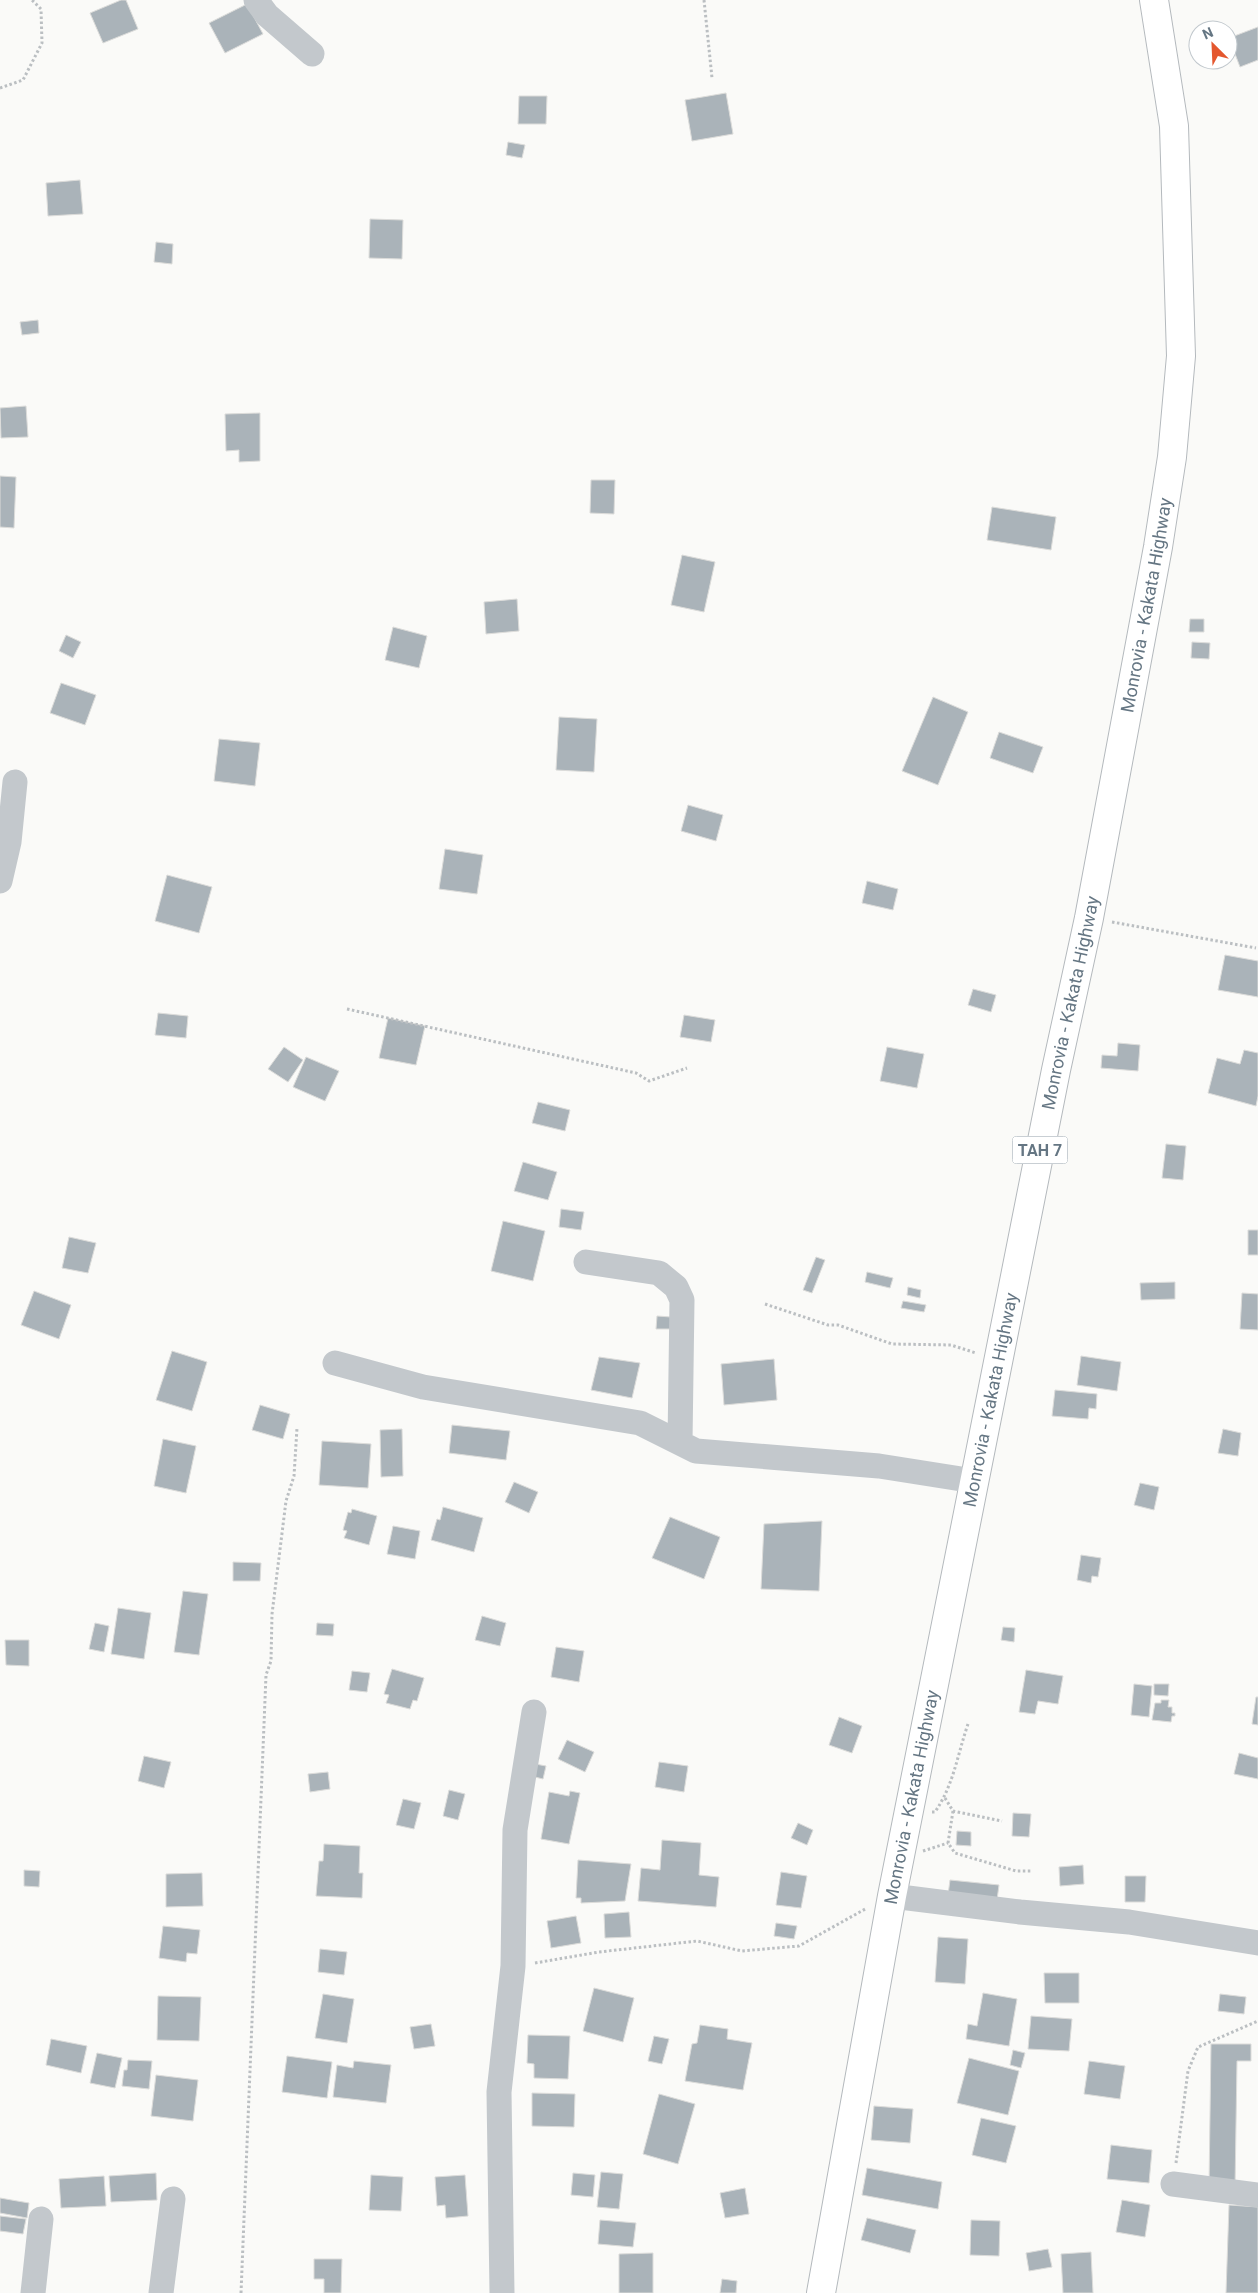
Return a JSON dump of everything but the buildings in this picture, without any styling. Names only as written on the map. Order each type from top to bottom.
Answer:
[{"type":"highway","name":"Monrovia - Kakata Highway","points":[[821,2293],[892,1896],[998,1360],[1089,918],[1158,547],[1172,457],[1181,356],[1174,126],[1154,0]]},
{"type":"street","points":[[256,0],[268,15],[312,54]]},
{"type":"street","points":[[0,881],[9,842],[15,782]]},
{"type":"street","points":[[586,1262],[659,1273],[676,1287],[682,1300],[680,1442]]},
{"type":"street","points":[[335,1363],[423,1387],[640,1423],[680,1442],[696,1452],[879,1466],[974,1481]]},
{"type":"street","points":[[502,2293],[499,2092],[513,1966],[512,1910],[515,1830],[534,1712]]},
{"type":"street","points":[[892,1896],[1020,1912],[1130,1922],[1258,1943]]},
{"type":"street","points":[[1173,2184],[1258,2195]]},
{"type":"street","points":[[161,2293],[173,2198]]},
{"type":"street","points":[[34,2293],[41,2219]]},
{"type":"path","points":[[0,88],[23,80],[42,43],[41,9],[32,0]]},
{"type":"path","points":[[704,0],[712,78]]},
{"type":"path","points":[[1089,918],[1256,948]]},
{"type":"path","points":[[346,1009],[636,1073],[649,1080],[688,1068]]},
{"type":"path","points":[[765,1304],[828,1325],[838,1325],[892,1344],[951,1345],[998,1360]]},
{"type":"path","points":[[241,2293],[266,1675],[271,1661],[272,1614],[286,1501],[294,1476],[297,1428]]},
{"type":"path","points":[[909,1811],[935,1812],[945,1798],[954,1778],[960,1748],[968,1724]]},
{"type":"path","points":[[945,1798],[953,1812],[948,1843],[955,1853],[1016,1871],[1032,1871]]},
{"type":"path","points":[[953,1812],[1002,1821]]},
{"type":"path","points":[[513,1966],[599,1952],[697,1941],[742,1951],[799,1946],[859,1912],[892,1896]]},
{"type":"path","points":[[1173,2184],[1188,2070],[1198,2047],[1258,2021]]}]
